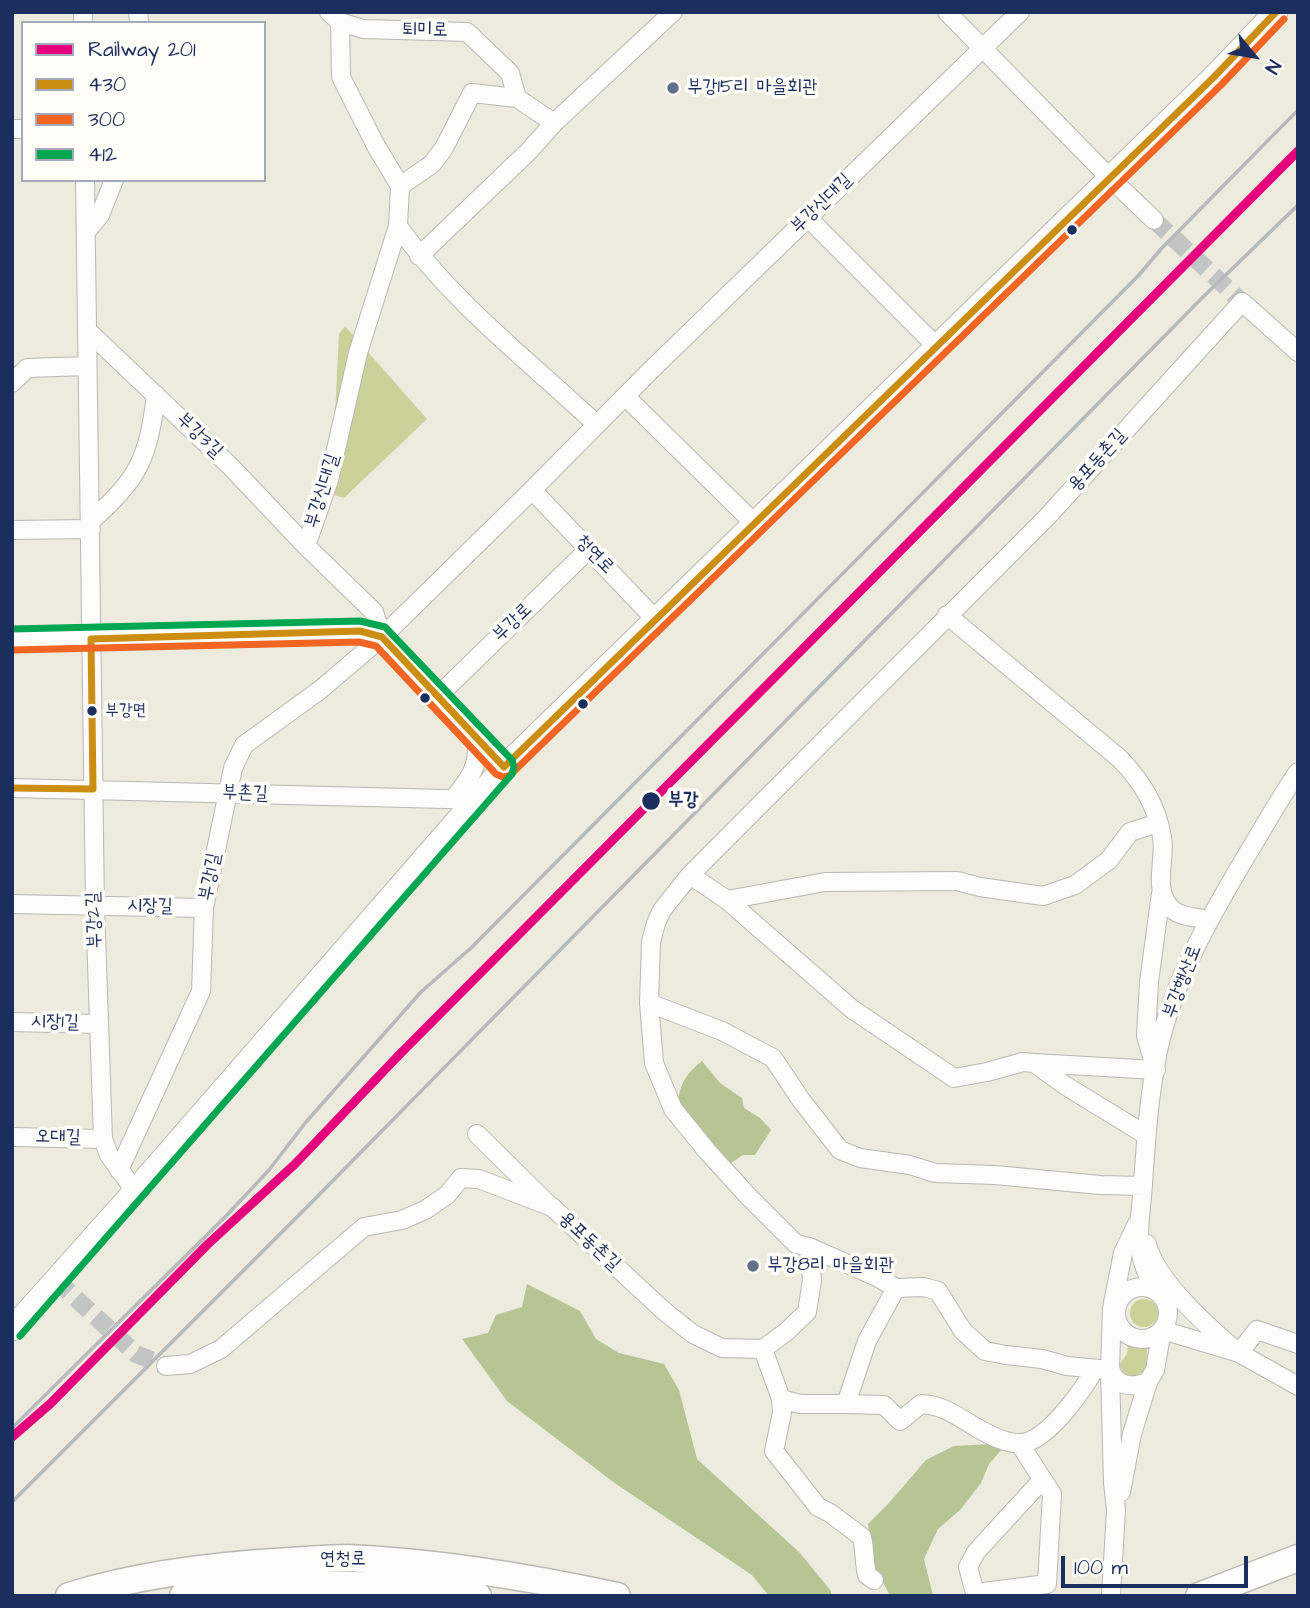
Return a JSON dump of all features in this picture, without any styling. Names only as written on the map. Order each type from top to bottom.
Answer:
[{"type":"highway","name":"연청로","points":[[69,1596],[176,1573],[253,1563],[346,1558],[435,1565],[564,1584],[617,1596]]},
{"type":"highway","points":[[1199,1596],[1298,1558]]},
{"type":"highway","name":"연청로","points":[[183,1596],[252,1587],[342,1583],[434,1588],[478,1596]]},
{"type":"main road","points":[[12,1329],[504,767],[1214,76],[1276,12]]},
{"type":"street","points":[[419,256],[528,152],[554,123],[673,12]]},
{"type":"street","points":[[947,12],[1154,220]]},
{"type":"street","name":"부강신대길","points":[[398,226],[358,353],[328,480],[306,546],[374,612],[382,637],[596,424],[1020,12]]},
{"type":"street","name":"퇴미로","points":[[400,186],[341,77],[335,17],[363,29],[467,32],[510,73],[517,98]]},
{"type":"street","points":[[554,123],[517,98],[472,93],[444,148],[432,164],[400,186],[398,226],[419,256],[486,323],[596,424]]},
{"type":"street","points":[[85,182],[92,639]]},
{"type":"street","points":[[86,232],[100,215],[113,182]]},
{"type":"street","points":[[807,218],[936,346]]},
{"type":"street","name":"용포동촌길","points":[[1102,1370],[985,1351],[963,1331],[938,1291],[924,1286],[896,1288],[810,1247],[796,1244],[748,1196],[673,1109],[654,1063],[649,1003],[651,942],[662,910],[690,875],[1046,517],[1242,302],[1298,352]]},
{"type":"street","name":"부강3길","points":[[87,330],[232,468],[306,546]]},
{"type":"street","points":[[12,383],[27,368],[88,366]]},
{"type":"street","points":[[12,530],[91,525],[126,488],[141,462],[151,436],[156,396]]},
{"type":"street","points":[[625,396],[755,524]]},
{"type":"street","name":"청연로","points":[[532,490],[656,620]]},
{"type":"street","name":"부강로","points":[[438,696],[589,550]]},
{"type":"street","points":[[690,875],[727,900],[852,1009],[954,1078],[1023,1062],[1156,1070],[1146,1036],[1149,982],[1161,893],[1163,838],[1154,809],[1138,777],[1119,758],[947,615]]},
{"type":"street","points":[[14,643],[360,631],[382,637],[504,767]]},
{"type":"street","name":"부강1길","points":[[119,1170],[201,991],[204,908],[233,768],[244,746],[320,690],[382,637]]},
{"type":"street","name":"부강2길","points":[[92,639],[94,905],[103,1139],[109,1155],[135,1191]]},
{"type":"street","points":[[453,799],[468,781],[474,768],[478,749],[475,735]]},
{"type":"street","name":"부강행산로","points":[[1140,1218],[1146,1135],[1158,1051],[1179,984],[1208,920],[1298,772]]},
{"type":"street","name":"부촌길","points":[[12,788],[478,798]]},
{"type":"street","points":[[727,900],[825,882],[957,881],[979,887],[1043,896],[1075,885],[1109,860],[1130,832],[1158,823]]},
{"type":"street","points":[[1161,893],[1168,906],[1176,913],[1208,920]]},
{"type":"street","name":"시장길","points":[[12,904],[204,908]]},
{"type":"street","points":[[649,1003],[722,1031],[773,1058],[832,1140],[841,1150],[860,1158],[910,1165],[934,1173],[1143,1186]]},
{"type":"street","name":"시장1길","points":[[12,1022],[98,1024]]},
{"type":"street","points":[[1034,1063],[1146,1135]]},
{"type":"street","points":[[478,1135],[552,1207]]},
{"type":"street","name":"오대길","points":[[12,1136],[103,1139]]},
{"type":"street","name":"용포동촌길","points":[[166,1366],[190,1364],[221,1349],[364,1227],[402,1220],[425,1210],[447,1195],[461,1178],[479,1179],[552,1207],[638,1288],[693,1334],[722,1348],[763,1349]]},
{"type":"street","points":[[1140,1218],[1123,1296],[1117,1310],[1119,1324],[1123,1330],[1135,1338],[1149,1338],[1161,1330],[1233,1351]]},
{"type":"street","points":[[1111,1596],[1116,1509],[1132,1434],[1148,1382],[1155,1370],[1161,1330],[1168,1317],[1161,1297],[1139,1255],[1140,1218]]},
{"type":"street","points":[[1140,1218],[1149,1251],[1159,1271],[1233,1351]]},
{"type":"street","points":[[1116,1509],[1102,1370],[1123,1253],[1140,1218]]},
{"type":"street","points":[[810,1247],[812,1280],[807,1312],[763,1349],[781,1399],[782,1413],[774,1451],[818,1507],[862,1537],[867,1558],[867,1575],[874,1580]]},
{"type":"street","points":[[846,1404],[867,1341],[896,1288]]},
{"type":"street","points":[[1123,1296],[1135,1288],[1149,1288],[1233,1351],[1298,1386]]},
{"type":"street","points":[[781,1399],[800,1404],[884,1405],[900,1421],[921,1404],[929,1405],[950,1410],[976,1428],[1001,1440],[1019,1443],[1031,1441],[1058,1419],[1102,1370],[1119,1324]]},
{"type":"street","points":[[1233,1351],[1257,1330],[1298,1344]]},
{"type":"street","points":[[1157,1361],[1165,1346],[1180,1342],[1233,1351]]},
{"type":"street","points":[[1102,1370],[1126,1385],[1134,1387],[1148,1382]]},
{"type":"street","points":[[1019,1443],[1052,1494],[1047,1584],[975,1593],[968,1567],[976,1552],[1042,1480]]},
{"type":"green space","points":[[345,326],[427,419],[344,498],[331,494],[339,334]]},
{"type":"green space","points":[[702,1061],[720,1083],[742,1098],[744,1108],[760,1118],[771,1130],[755,1155],[743,1155],[731,1163],[721,1160],[676,1109],[683,1082]]},
{"type":"green space","points":[[527,1284],[580,1311],[596,1339],[619,1353],[664,1364],[679,1390],[697,1459],[800,1553],[831,1591],[831,1596],[769,1596],[752,1575],[616,1484],[507,1401],[462,1339],[488,1333],[496,1315],[522,1307]]},
{"type":"green space","points":[[1144,1299],[1154,1303],[1158,1313],[1154,1323],[1144,1327],[1134,1323],[1130,1313],[1134,1303]]},
{"type":"green space","points":[[1128,1344],[1147,1348],[1144,1370],[1132,1377],[1125,1374],[1119,1365],[1127,1354]]},
{"type":"green space","points":[[991,1444],[1003,1448],[989,1464],[981,1483],[961,1509],[938,1529],[924,1559],[933,1596],[890,1596],[871,1559],[868,1524],[926,1460],[954,1446]]},
{"type":"tunnel","points":[[1154,220],[1242,302]]},
{"type":"tunnel","points":[[56,1280],[136,1354],[166,1366]]},
{"type":"railway","points":[[12,1428],[227,1215],[269,1170],[306,1122],[421,992],[472,947],[1139,275],[1161,249],[1298,110]]},
{"type":"railway","points":[[12,1502],[308,1206],[1201,299],[1298,205]]},
{"type":"rail line","name":"201","points":[[12,1437],[50,1404],[208,1244],[295,1164],[399,1055],[1298,151]]},
{"type":"transit line","name":"430","points":[[12,788],[93,789],[91,639],[360,631],[382,637],[504,767],[1214,77],[1276,12]]},
{"type":"transit line","name":"300","points":[[12,650],[359,642],[376,646],[496,774],[509,776],[1221,85],[1284,19]]},
{"type":"transit line","name":"412","points":[[12,629],[360,621],[385,627],[512,760],[514,767],[512,774],[20,1336]]},
{"type":"place","name":"부강15리 마을회관","points":[[673,88]]},
{"type":"place","name":"부강면","points":[[92,711]]},
{"type":"place","name":"부강","points":[[651,801]]},
{"type":"place","name":"부강8리 마을회관","points":[[753,1266]]}]
